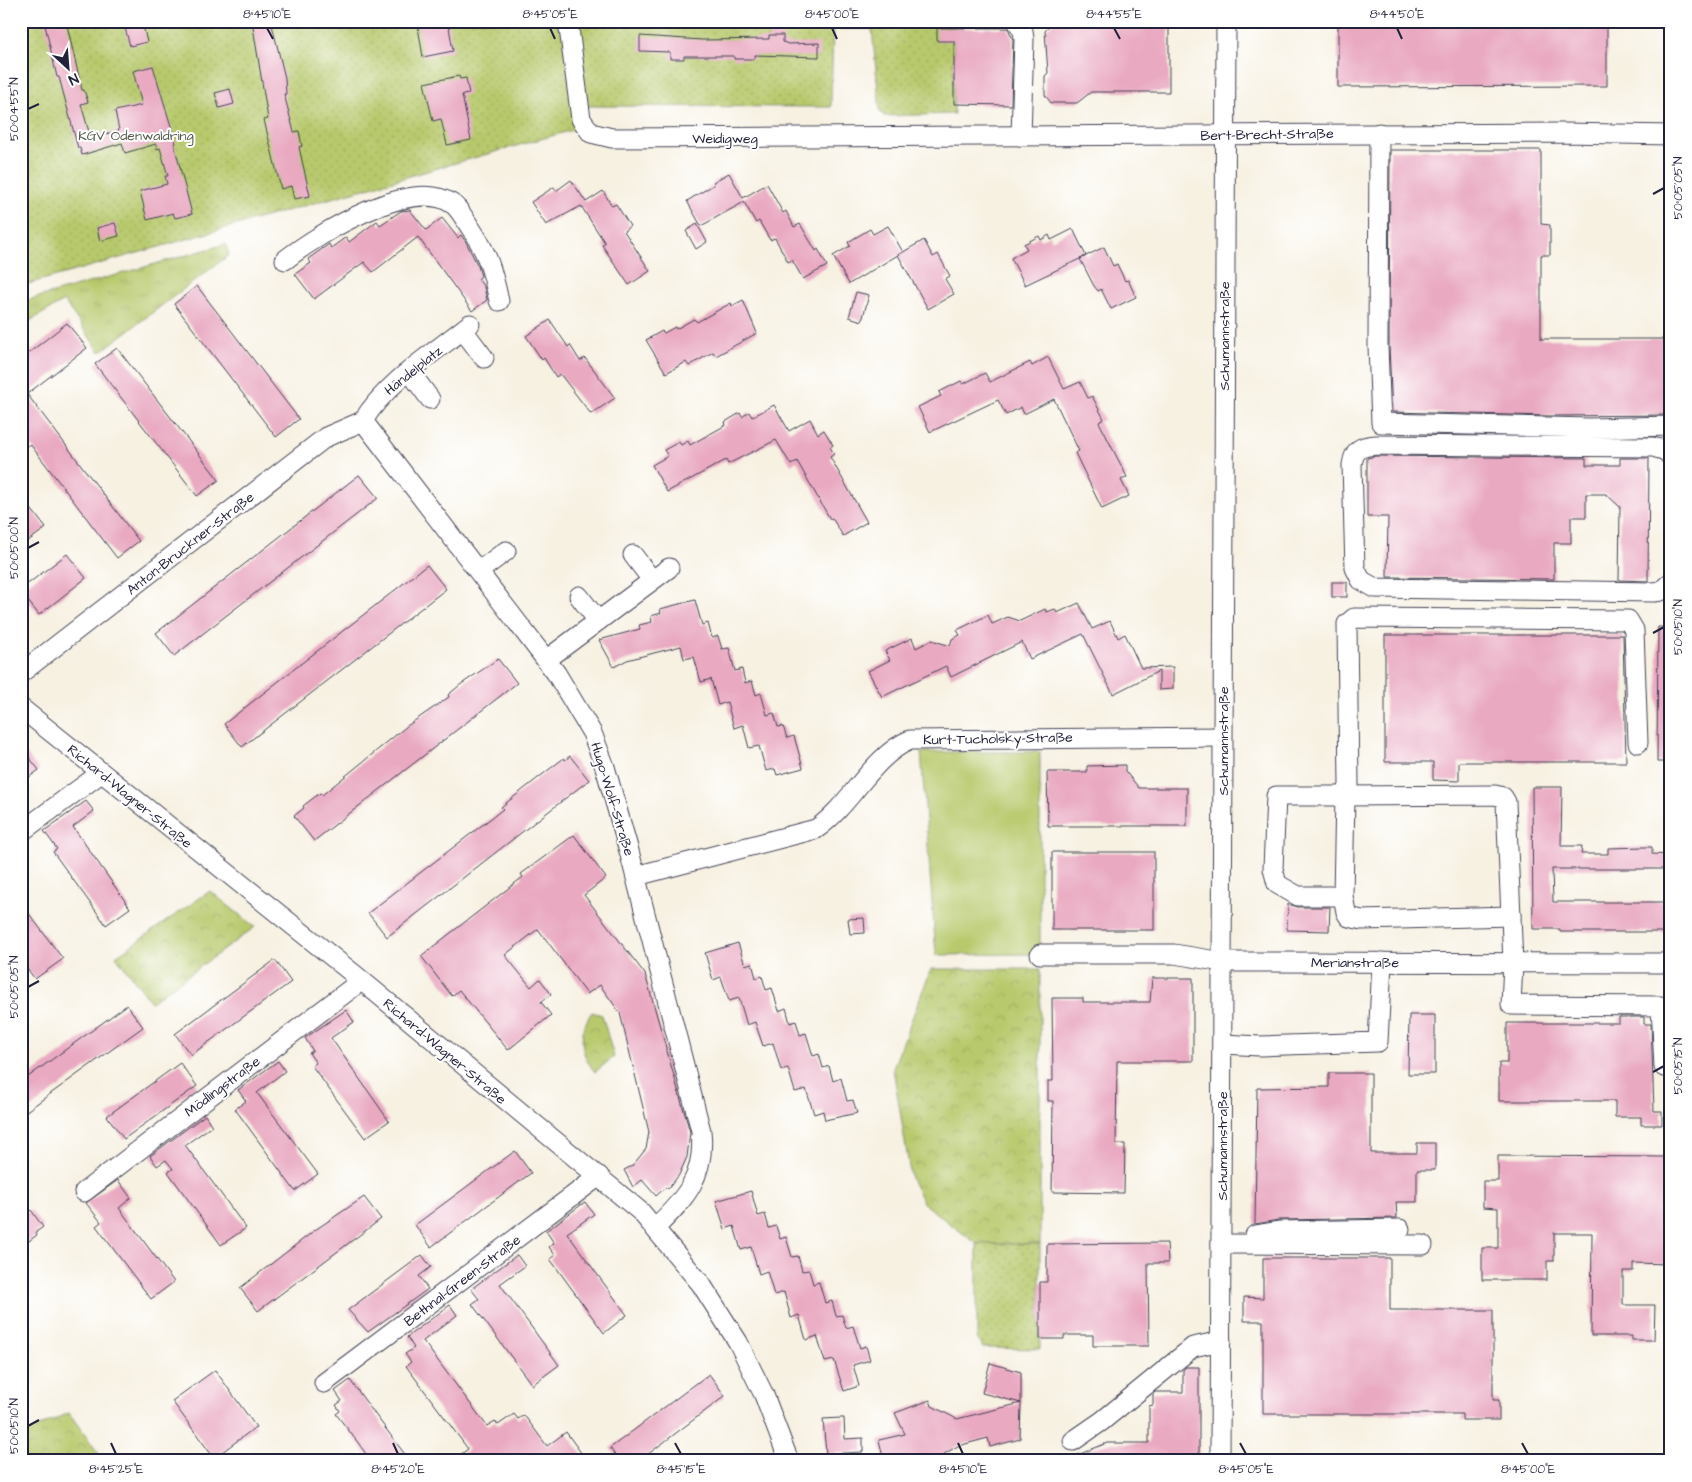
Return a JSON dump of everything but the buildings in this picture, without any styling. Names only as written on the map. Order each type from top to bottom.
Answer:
[{"type":"street","name":"Weidigweg","points":[[568,21],[580,118],[587,130],[596,135],[622,138],[864,138]]},
{"type":"street","points":[[1017,21],[1023,31],[1024,39],[1021,136]]},
{"type":"street","name":"Schumannstraße","points":[[1220,1461],[1223,1044],[1224,135],[1226,21]]},
{"type":"street","name":"Bert-Brecht-Straße","points":[[864,138],[1564,132],[1671,135]]},
{"type":"street","points":[[1379,133],[1378,346],[1381,423],[1590,428],[1671,426]]},
{"type":"street","points":[[285,260],[324,232],[361,214],[415,196],[430,195],[455,206],[466,220],[484,249],[492,267],[499,301]]},
{"type":"street","name":"Händelplatz","points":[[363,421],[380,397],[466,327],[484,358]]},
{"type":"street","points":[[410,372],[430,399]]},
{"type":"street","name":"Hugo-Wolf-Straße","points":[[363,421],[546,660],[577,705],[600,750],[636,876],[700,1120],[702,1140],[700,1165],[692,1187],[682,1201],[656,1228]]},
{"type":"street","name":"Anton-Bruckner-Straße","points":[[21,673],[326,437],[363,421]]},
{"type":"street","points":[[1668,588],[1395,590],[1367,585],[1357,575],[1355,568],[1352,465],[1355,452],[1359,448],[1376,445],[1652,447],[1666,451],[1671,457]]},
{"type":"street","points":[[479,571],[506,551]]},
{"type":"street","points":[[633,556],[652,580]]},
{"type":"street","points":[[546,660],[669,568]]},
{"type":"street","points":[[579,596],[598,621]]},
{"type":"street","points":[[1512,916],[1362,920],[1349,917],[1346,912],[1342,896],[1345,796],[1349,786],[1347,624],[1354,618],[1628,620],[1634,630],[1638,743]]},
{"type":"street","name":"Richard-Wagner-Straße","points":[[21,708],[361,981],[631,1203],[656,1228],[701,1284],[738,1342],[768,1402],[789,1461]]},
{"type":"street","name":"Kurt-Tucholsky-Straße","points":[[636,876],[816,829],[833,815],[891,751],[910,740],[1222,737]]},
{"type":"street","points":[[21,832],[101,773]]},
{"type":"street","points":[[1342,896],[1298,896],[1277,884],[1273,869],[1276,796],[1495,795],[1503,797],[1506,802],[1512,916],[1513,962],[1511,1005],[1661,1006],[1664,1067]]},
{"type":"street","name":"Merianstraße","points":[[1040,954],[1174,954],[1223,962],[1671,963]]},
{"type":"street","points":[[1223,1044],[1260,1046],[1378,1042],[1382,962]]},
{"type":"street","name":"Mödlingstraße","points":[[84,1192],[361,981]]},
{"type":"street","name":"Bethnal-Green-Straße","points":[[324,1382],[599,1176]]},
{"type":"street","points":[[1221,1238],[1279,1231],[1400,1229]]},
{"type":"street","points":[[1221,1238],[1424,1245]]},
{"type":"street","points":[[1073,1441],[1102,1421],[1193,1347],[1220,1341]]},
{"type":"green space","name":"KGV Odenwaldring","points":[[21,21],[954,21],[954,114],[884,116],[880,111],[872,29],[833,29],[831,107],[574,106],[576,129],[21,286]]},
{"type":"green space","points":[[226,244],[229,255],[100,352],[64,301],[21,326],[21,302]]},
{"type":"green space","points":[[921,752],[1040,752],[1040,954],[936,955]]},
{"type":"green space","points":[[210,891],[255,927],[151,1002],[116,956]]},
{"type":"green space","points":[[931,969],[1040,969],[1040,1244],[977,1244],[924,1204],[911,1179],[893,1068]]},
{"type":"green space","points":[[592,1012],[602,1015],[614,1057],[595,1072],[586,1057],[582,1042],[584,1027]]},
{"type":"green space","points":[[977,1244],[1040,1244],[1040,1349],[983,1348],[977,1340]]},
{"type":"green space","points":[[69,1413],[104,1461],[29,1461],[21,1450],[21,1435]]}]
